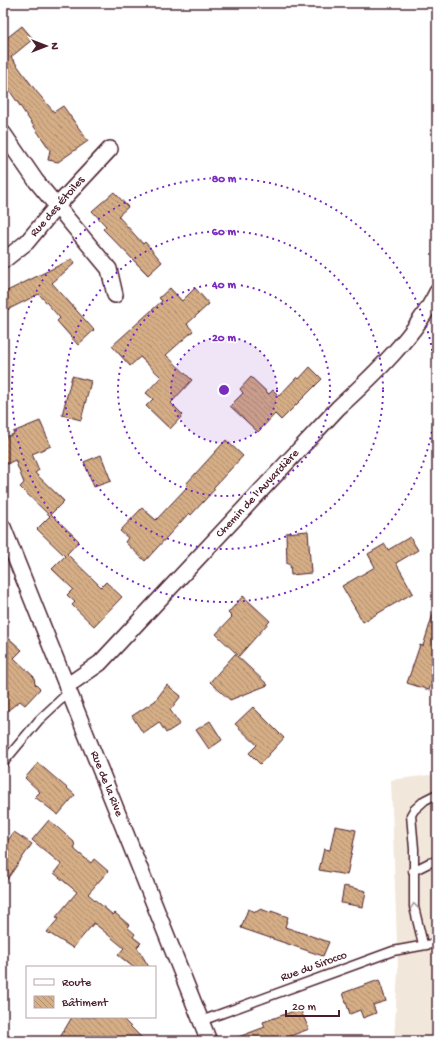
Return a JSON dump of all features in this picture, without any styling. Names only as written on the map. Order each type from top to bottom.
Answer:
[{"type":"street","points":[[3,133],[56,207],[109,269],[115,294]]},
{"type":"street","name":"Rue des Étoiles","points":[[3,261],[28,242],[56,207],[110,149]]},
{"type":"street","name":"Chemin de l'Auvardière","points":[[68,688],[74,681],[100,663],[332,414],[364,384],[402,341],[431,303],[437,292]]},
{"type":"street","name":"Rue de la Rive","points":[[3,527],[209,1041]]},
{"type":"lane","points":[[3,763],[68,688]]},
{"type":"lane","points":[[422,944],[414,907],[411,815],[414,810],[425,800],[437,794]]},
{"type":"lane","points":[[413,871],[429,863],[437,861]]},
{"type":"lane","name":"Rue du Sirocco","points":[[201,1021],[393,951],[422,944],[437,943]]},
{"type":"shaded area","points":[[437,774],[437,1041],[394,1041],[398,970],[391,780]]},
{"type":"building","points":[[22,26],[33,39],[11,57],[36,91],[54,112],[63,106],[88,141],[58,162],[48,160],[50,150],[3,81],[3,41]]},
{"type":"building","points":[[114,192],[128,207],[118,216],[143,244],[145,242],[162,262],[148,275],[103,229],[106,226],[92,211]]},
{"type":"building","points":[[72,259],[75,263],[52,283],[94,330],[78,345],[57,321],[60,318],[39,294],[3,312],[3,293]]},
{"type":"building","points":[[170,288],[182,301],[195,288],[209,304],[187,324],[193,331],[166,355],[192,380],[171,403],[183,415],[170,429],[146,406],[153,399],[146,393],[161,377],[140,357],[130,366],[112,346],[162,301],[159,298]]},
{"type":"building","points":[[310,367],[322,379],[281,420],[275,414],[258,432],[230,406],[243,393],[240,389],[251,377],[269,394],[273,390],[279,396],[297,377],[299,379]]},
{"type":"building","points":[[72,376],[91,381],[81,420],[62,415]]},
{"type":"building","points":[[40,421],[51,446],[32,454],[39,470],[35,473],[64,501],[51,514],[79,541],[67,554],[101,587],[106,582],[122,597],[94,626],[72,605],[75,602],[67,595],[73,589],[52,569],[65,556],[37,529],[50,516],[20,487],[24,483],[15,460],[3,466],[3,438],[14,434],[13,432]]},
{"type":"building","points":[[226,440],[243,456],[213,488],[215,489],[191,515],[189,513],[145,561],[125,542],[128,538],[120,531],[142,508],[156,520],[188,486],[186,484]]},
{"type":"building","points":[[101,455],[111,481],[94,487],[84,462]]},
{"type":"building","points":[[308,531],[311,573],[291,575],[290,564],[287,564],[286,533]]},
{"type":"building","points":[[410,537],[418,550],[396,563],[413,593],[363,622],[342,586],[375,567],[368,554],[385,544],[388,550]]},
{"type":"building","points":[[243,596],[270,621],[239,656],[216,634],[232,617],[228,613]]},
{"type":"building","points":[[434,611],[437,611],[437,665],[429,690],[407,683],[420,645],[423,646]]},
{"type":"building","points":[[3,633],[22,650],[14,658],[34,677],[35,684],[40,689],[25,705],[20,701],[3,714]]},
{"type":"building","points":[[235,654],[268,685],[230,700],[210,682]]},
{"type":"building","points":[[167,685],[181,696],[170,710],[180,724],[166,733],[159,722],[143,733],[132,716],[155,701]]},
{"type":"building","points":[[253,707],[284,738],[260,764],[249,753],[257,745],[235,724]]},
{"type":"building","points":[[210,721],[222,740],[209,749],[196,730]]},
{"type":"building","points":[[38,763],[75,795],[58,815],[35,797],[40,792],[25,778]]},
{"type":"building","points":[[49,820],[74,842],[75,850],[91,863],[94,859],[108,871],[88,894],[113,915],[115,913],[129,925],[127,927],[135,934],[133,937],[141,943],[137,947],[148,966],[132,966],[118,955],[124,948],[94,923],[73,948],[47,932],[59,918],[56,917],[77,892],[54,873],[61,864],[32,840]]},
{"type":"building","points":[[335,826],[356,830],[347,875],[319,870],[324,849],[330,850]]},
{"type":"building","points":[[14,832],[32,844],[3,885],[3,847]]},
{"type":"building","points":[[344,886],[366,891],[363,907],[341,903]]},
{"type":"building","points":[[248,909],[256,912],[261,909],[271,913],[271,911],[288,917],[285,927],[329,942],[323,956],[241,928]]},
{"type":"building","points":[[379,980],[386,1001],[373,1005],[376,1013],[363,1018],[360,1010],[350,1014],[343,993]]},
{"type":"building","points":[[300,1009],[309,1029],[277,1041],[233,1041],[233,1039],[265,1027],[263,1022]]},
{"type":"building","points":[[71,1018],[122,1018],[145,1041],[58,1041]]}]
